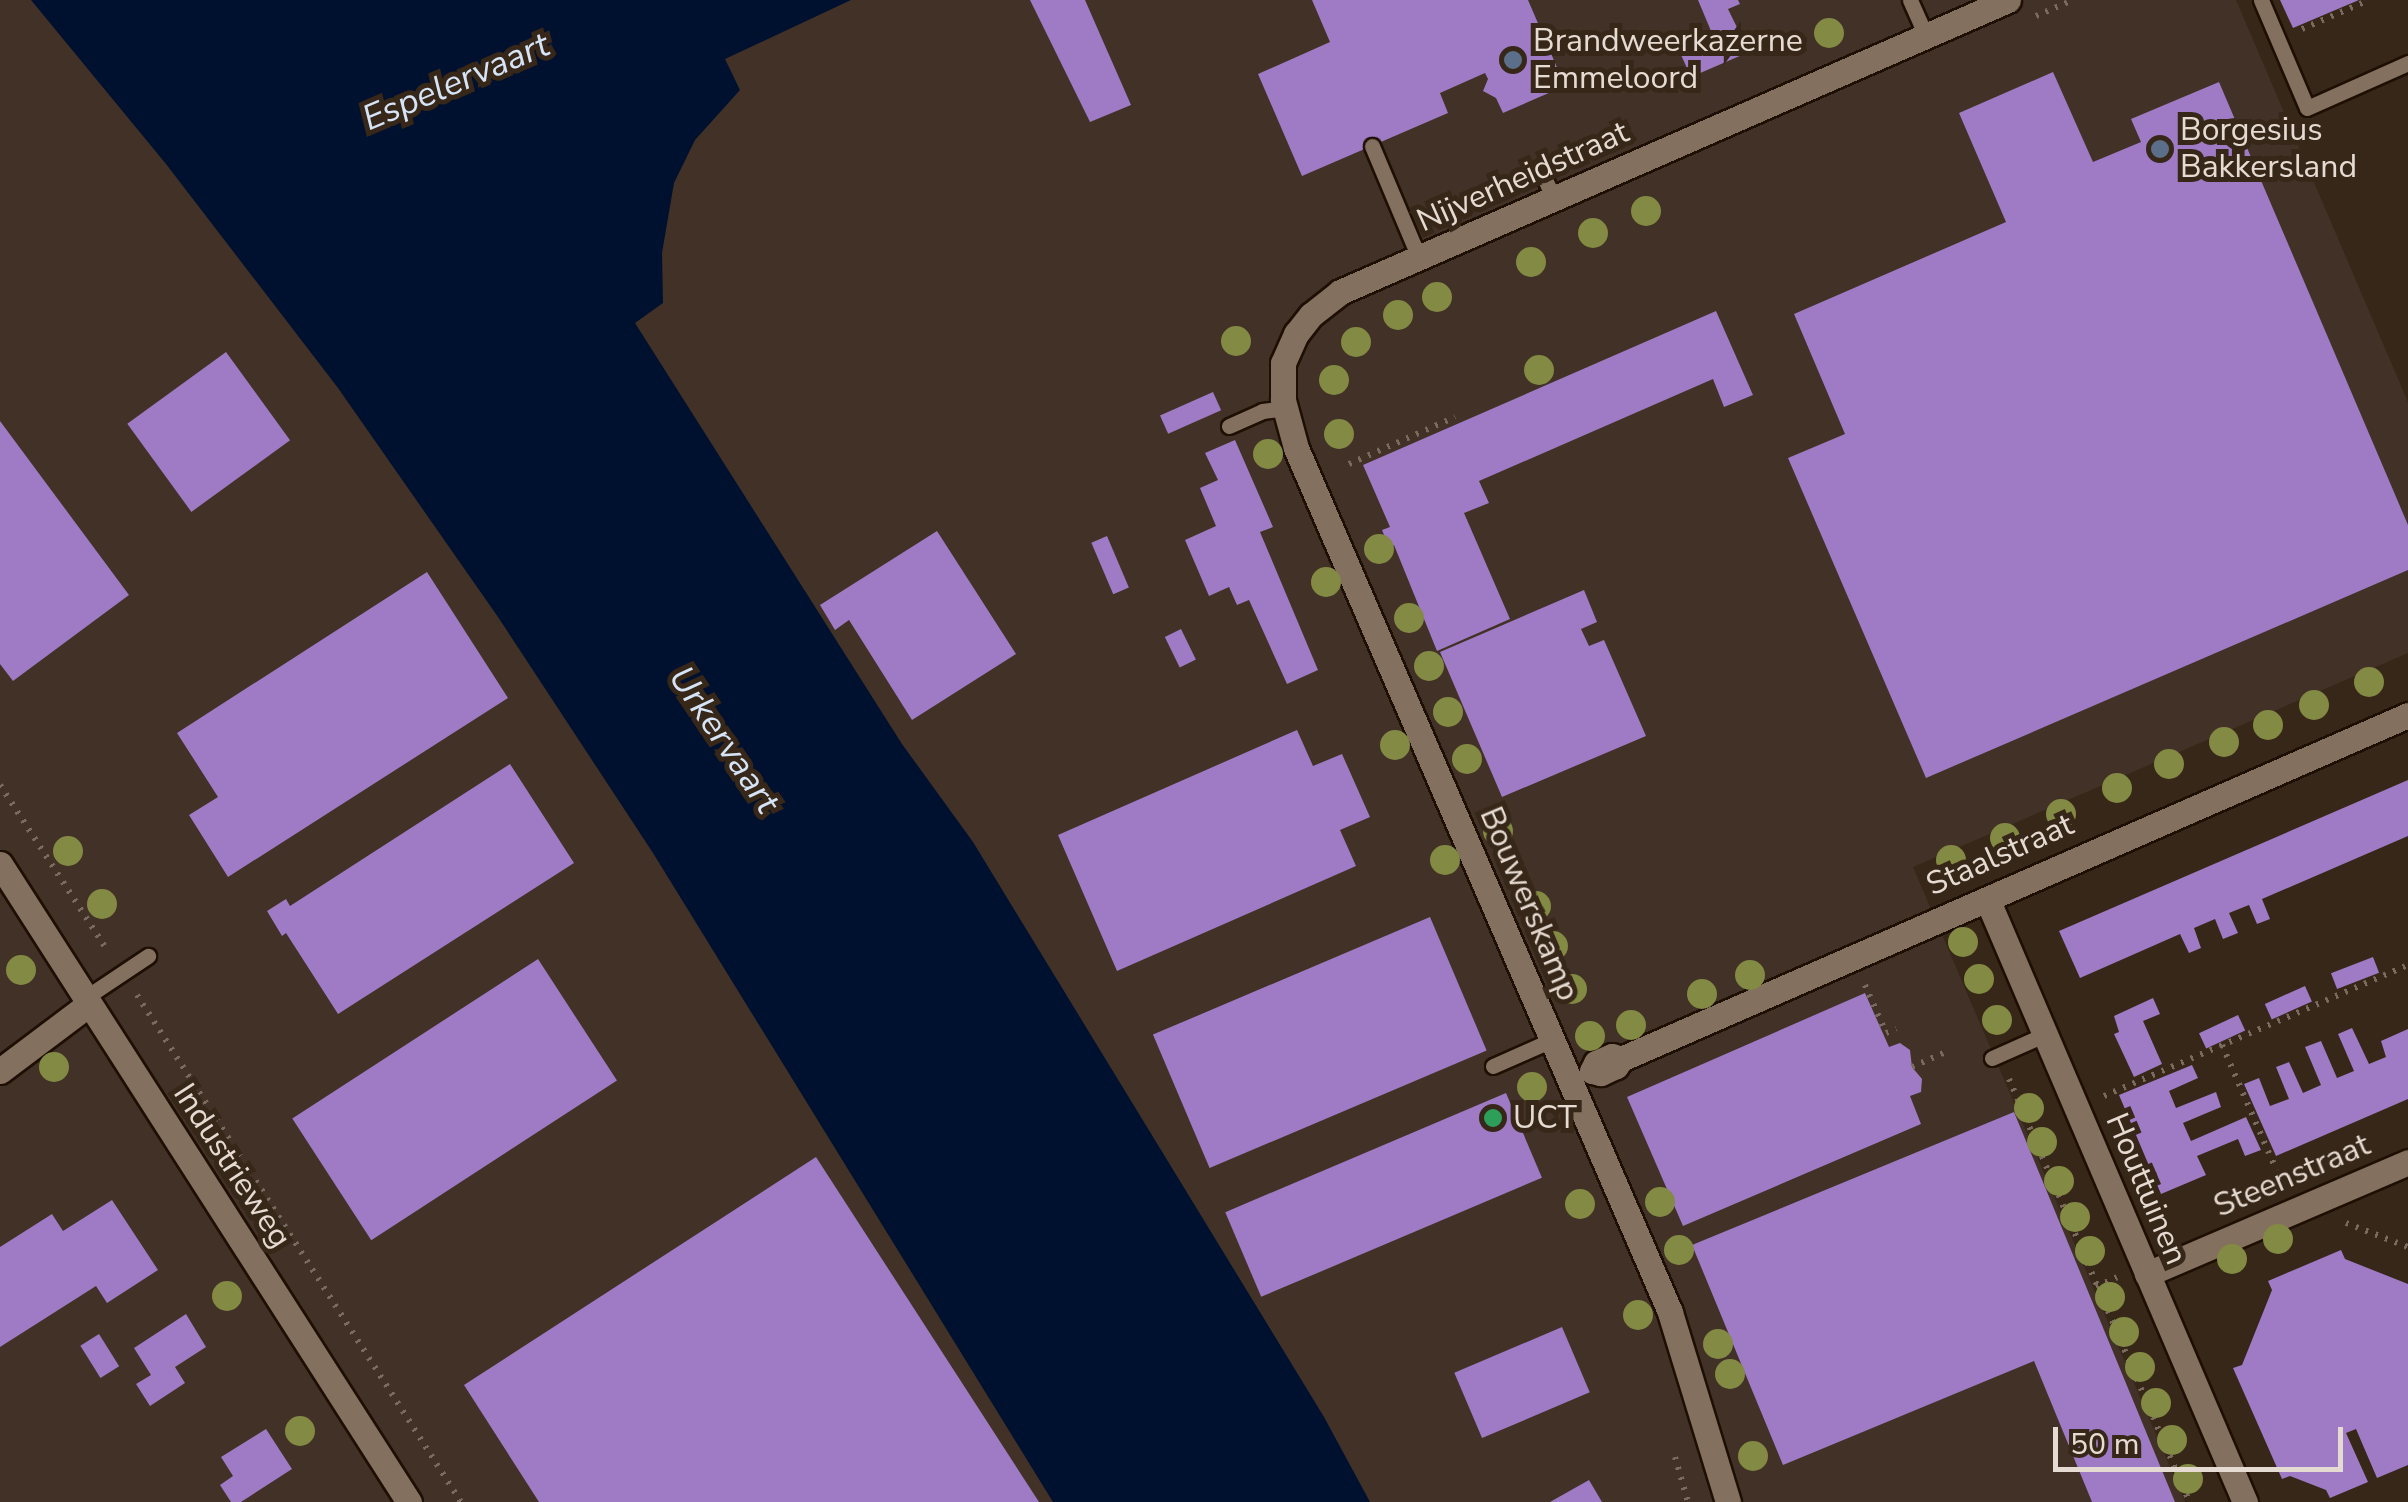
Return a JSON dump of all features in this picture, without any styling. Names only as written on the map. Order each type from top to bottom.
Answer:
[{"type":"street","name":"Nijverheidstraat","points":[[1296,334],[1323,303],[1340,292],[2008,0]]},
{"type":"street","name":"Bouwerskamp","points":[[1296,334],[1283,363],[1284,408],[1296,448],[1552,1040],[1581,1076],[1682,1345],[1728,1502]]},
{"type":"street","name":"Staalstraat","points":[[1581,1076],[1612,1056],[1620,1059],[2408,715]]},
{"type":"street","name":"Industrieweg","points":[[0,864],[409,1502]]},
{"type":"street","name":"Houttuinen","points":[[1988,901],[2136,1274],[2245,1502]]},
{"type":"street","points":[[0,1071],[87,1001]]},
{"type":"street","name":"Steenstraat","points":[[2136,1274],[2408,1162]]},
{"type":"lane","points":[[1910,0],[1926,36]]},
{"type":"lane","points":[[2261,0],[2307,108],[2408,63]]},
{"type":"lane","points":[[1372,146],[1419,258]]},
{"type":"lane","points":[[1540,168],[1554,200]]},
{"type":"lane","points":[[1228,426],[1284,408]]},
{"type":"lane","points":[[87,1001],[148,956]]},
{"type":"lane","points":[[1998,1062],[2044,1035]]},
{"type":"lane","points":[[1493,1066],[1552,1040]]},
{"type":"path","points":[[2302,29],[2370,0]]},
{"type":"path","points":[[1349,464],[1455,417]]},
{"type":"path","points":[[0,784],[113,958]]},
{"type":"path","points":[[2101,1098],[2408,966]]},
{"type":"path","name":"Industrieweg","points":[[130,985],[461,1502]]},
{"type":"path","points":[[1868,992],[1886,1034],[1896,1029]]},
{"type":"path","points":[[2222,1045],[2281,1181]]},
{"type":"path","points":[[1912,1067],[1946,1052]]},
{"type":"path","points":[[1998,1062],[2189,1502]]},
{"type":"path","points":[[2351,1225],[2408,1247]]},
{"type":"path","points":[[2096,1287],[2136,1274]]},
{"type":"path","points":[[1675,1456],[1688,1502]]},
{"type":"shaded area","points":[[0,0],[2236,0],[2408,402],[2408,653],[1913,867],[2185,1502],[0,1502]]},
{"type":"water","points":[[31,0],[851,0],[725,59],[740,90],[695,140],[674,183],[662,253],[663,303],[635,323],[902,744],[973,842],[1324,1417],[1370,1502],[1053,1502],[653,853],[498,617],[338,388],[166,164]]},
{"type":"building","points":[[1030,0],[1085,0],[1131,105],[1090,122]]},
{"type":"building","points":[[1312,0],[1528,0],[1565,86],[1503,113],[1496,98],[1483,91],[1488,79],[1485,73],[1440,93],[1448,113],[1302,176],[1258,74],[1330,42]]},
{"type":"building","points":[[1698,0],[1738,0],[1740,4],[1728,9],[1749,52],[1691,77],[1677,46],[1711,31]]},
{"type":"building","points":[[2280,0],[2359,0],[2293,28]]},
{"type":"building","points":[[2053,72],[2093,162],[2141,142],[2131,119],[2219,82],[2408,525],[2408,570],[1926,778],[1788,458],[1845,434],[1794,314],[2006,222],[1959,113]]},
{"type":"building","points":[[1716,311],[1753,395],[1724,407],[1713,379],[1479,481],[1489,503],[1464,513],[1510,619],[1437,651],[1394,545],[1389,547],[1382,530],[1390,527],[1363,465]]},
{"type":"building","points":[[226,352],[290,440],[191,512],[127,424]]},
{"type":"building","points":[[1213,392],[1221,410],[1168,434],[1160,416]]},
{"type":"building","points":[[0,421],[129,595],[13,681],[0,664]]},
{"type":"building","points":[[1235,440],[1273,527],[1260,532],[1318,670],[1287,684],[1249,600],[1237,605],[1229,587],[1209,596],[1185,540],[1216,526],[1200,488],[1218,480],[1205,453]]},
{"type":"building","points":[[937,531],[1016,654],[912,720],[849,620],[835,630],[820,605]]},
{"type":"building","points":[[1107,536],[1129,588],[1113,594],[1091,543]]},
{"type":"building","points":[[427,572],[508,698],[228,877],[189,815],[218,797],[177,733]]},
{"type":"building","points":[[1584,590],[1597,622],[1581,629],[1589,646],[1604,640],[1646,736],[1502,797],[1440,652]]},
{"type":"building","points":[[1181,629],[1196,660],[1180,667],[1165,637]]},
{"type":"building","points":[[1297,730],[1313,766],[1342,754],[1370,817],[1340,830],[1356,866],[1117,971],[1058,835]]},
{"type":"building","points":[[510,764],[574,863],[338,1014],[286,933],[282,936],[267,911],[286,899],[290,906]]},
{"type":"building","points":[[2408,780],[2408,836],[2262,899],[2270,919],[2257,924],[2249,905],[2229,913],[2238,933],[2223,939],[2215,919],[2194,928],[2201,948],[2189,953],[2180,934],[2080,978],[2059,931]]},
{"type":"building","points":[[1430,917],[1487,1050],[1210,1168],[1153,1035]]},
{"type":"building","points":[[2373,957],[2379,973],[2337,989],[2331,973]]},
{"type":"building","points":[[538,959],[617,1081],[371,1240],[292,1119]]},
{"type":"building","points":[[2305,986],[2312,1002],[2272,1019],[2265,1004]]},
{"type":"building","points":[[1865,993],[1889,1047],[1900,1043],[1910,1050],[1912,1067],[1922,1079],[1921,1092],[1910,1096],[1921,1124],[1683,1226],[1627,1097]]},
{"type":"building","points":[[2153,998],[2160,1014],[2143,1021],[2162,1064],[2134,1077],[2114,1034],[2119,1032],[2114,1016]]},
{"type":"building","points":[[2238,1015],[2245,1030],[2206,1049],[2199,1033]]},
{"type":"building","points":[[2352,1028],[2369,1064],[2386,1057],[2381,1041],[2408,1029],[2408,1099],[2276,1156],[2244,1084],[2259,1078],[2270,1106],[2289,1099],[2276,1067],[2289,1062],[2303,1093],[2321,1085],[2305,1047],[2321,1041],[2337,1078],[2354,1071],[2338,1034]]},
{"type":"building","points":[[2192,1065],[2198,1078],[2169,1091],[2176,1108],[2216,1092],[2221,1107],[2183,1123],[2191,1141],[2246,1117],[2261,1150],[2245,1156],[2238,1139],[2197,1156],[2206,1175],[2161,1194],[2119,1095]]},
{"type":"building","points":[[1506,1093],[1542,1178],[1261,1297],[1225,1212]]},
{"type":"building","points":[[2014,1112],[2175,1502],[2092,1502],[2034,1361],[1783,1465],[1692,1245]]},
{"type":"building","points":[[816,1157],[1039,1502],[539,1502],[464,1385]]},
{"type":"building","points":[[112,1200],[158,1270],[107,1303],[96,1286],[0,1347],[0,1247],[52,1214],[63,1231]]},
{"type":"building","points":[[2341,1250],[2345,1259],[2408,1284],[2408,1465],[2377,1478],[2356,1429],[2346,1433],[2368,1482],[2330,1498],[2326,1490],[2290,1476],[2282,1479],[2233,1368],[2242,1365],[2272,1290],[2268,1281]]},
{"type":"building","points":[[186,1314],[206,1347],[175,1367],[185,1383],[150,1406],[136,1384],[151,1375],[134,1348]]},
{"type":"building","points":[[1562,1327],[1590,1392],[1482,1438],[1454,1373]]},
{"type":"building","points":[[99,1334],[119,1366],[100,1378],[80,1346]]},
{"type":"building","points":[[266,1429],[292,1469],[241,1502],[231,1502],[220,1485],[233,1476],[221,1457]]},
{"type":"building","points":[[1589,1480],[1602,1502],[1550,1502]]},
{"type":"place","name":"Brandweerkazerne Emmeloord","points":[[1513,60]]},
{"type":"place","name":"Borgesius Bakkersland","points":[[2160,149]]},
{"type":"place","name":"UCT","points":[[1493,1118]]},
{"type":"water label","name":"Espelervaart","points":[[456,82]]},
{"type":"water label","name":"Urkervaart","points":[[724,740]]}]
